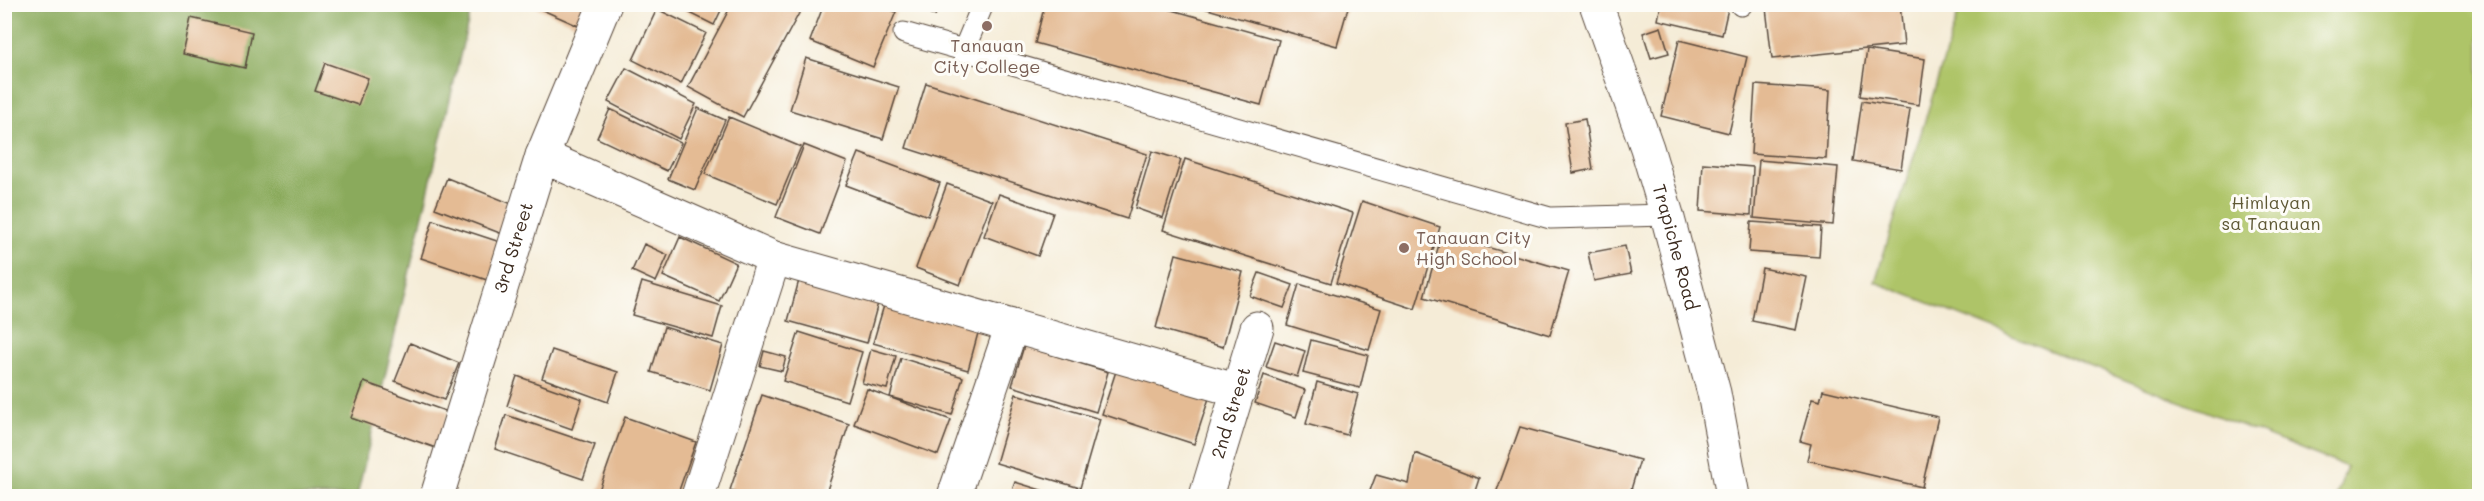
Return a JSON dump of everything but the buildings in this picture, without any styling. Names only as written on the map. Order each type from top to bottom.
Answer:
[{"type":"street","name":"3rd Street","points":[[437,496],[542,156],[605,4]]},
{"type":"street","name":"Trapiche Road","points":[[1596,4],[1647,148],[1667,215],[1714,393],[1733,496]]},
{"type":"street","points":[[542,156],[774,258],[1239,391]]},
{"type":"street","points":[[698,496],[774,258]]},
{"type":"street","points":[[954,496],[1012,326]]},
{"type":"street","name":"2nd Street","points":[[1206,496],[1257,328]]},
{"type":"lane","points":[[963,52],[983,4]]},
{"type":"lane","points":[[904,33],[963,52],[1550,218],[1667,215]]},
{"type":"green space","points":[[4,5],[472,5],[357,496],[5,496]]},
{"type":"green space","name":"Himlayan sa Tanauan","points":[[2479,5],[2479,496],[2336,496],[2347,467],[1875,282],[1960,7]]},
{"type":"place","name":"Tanauan City College","points":[[987,26]]},
{"type":"place","name":"Tanauan City High School","points":[[1404,248]]}]
